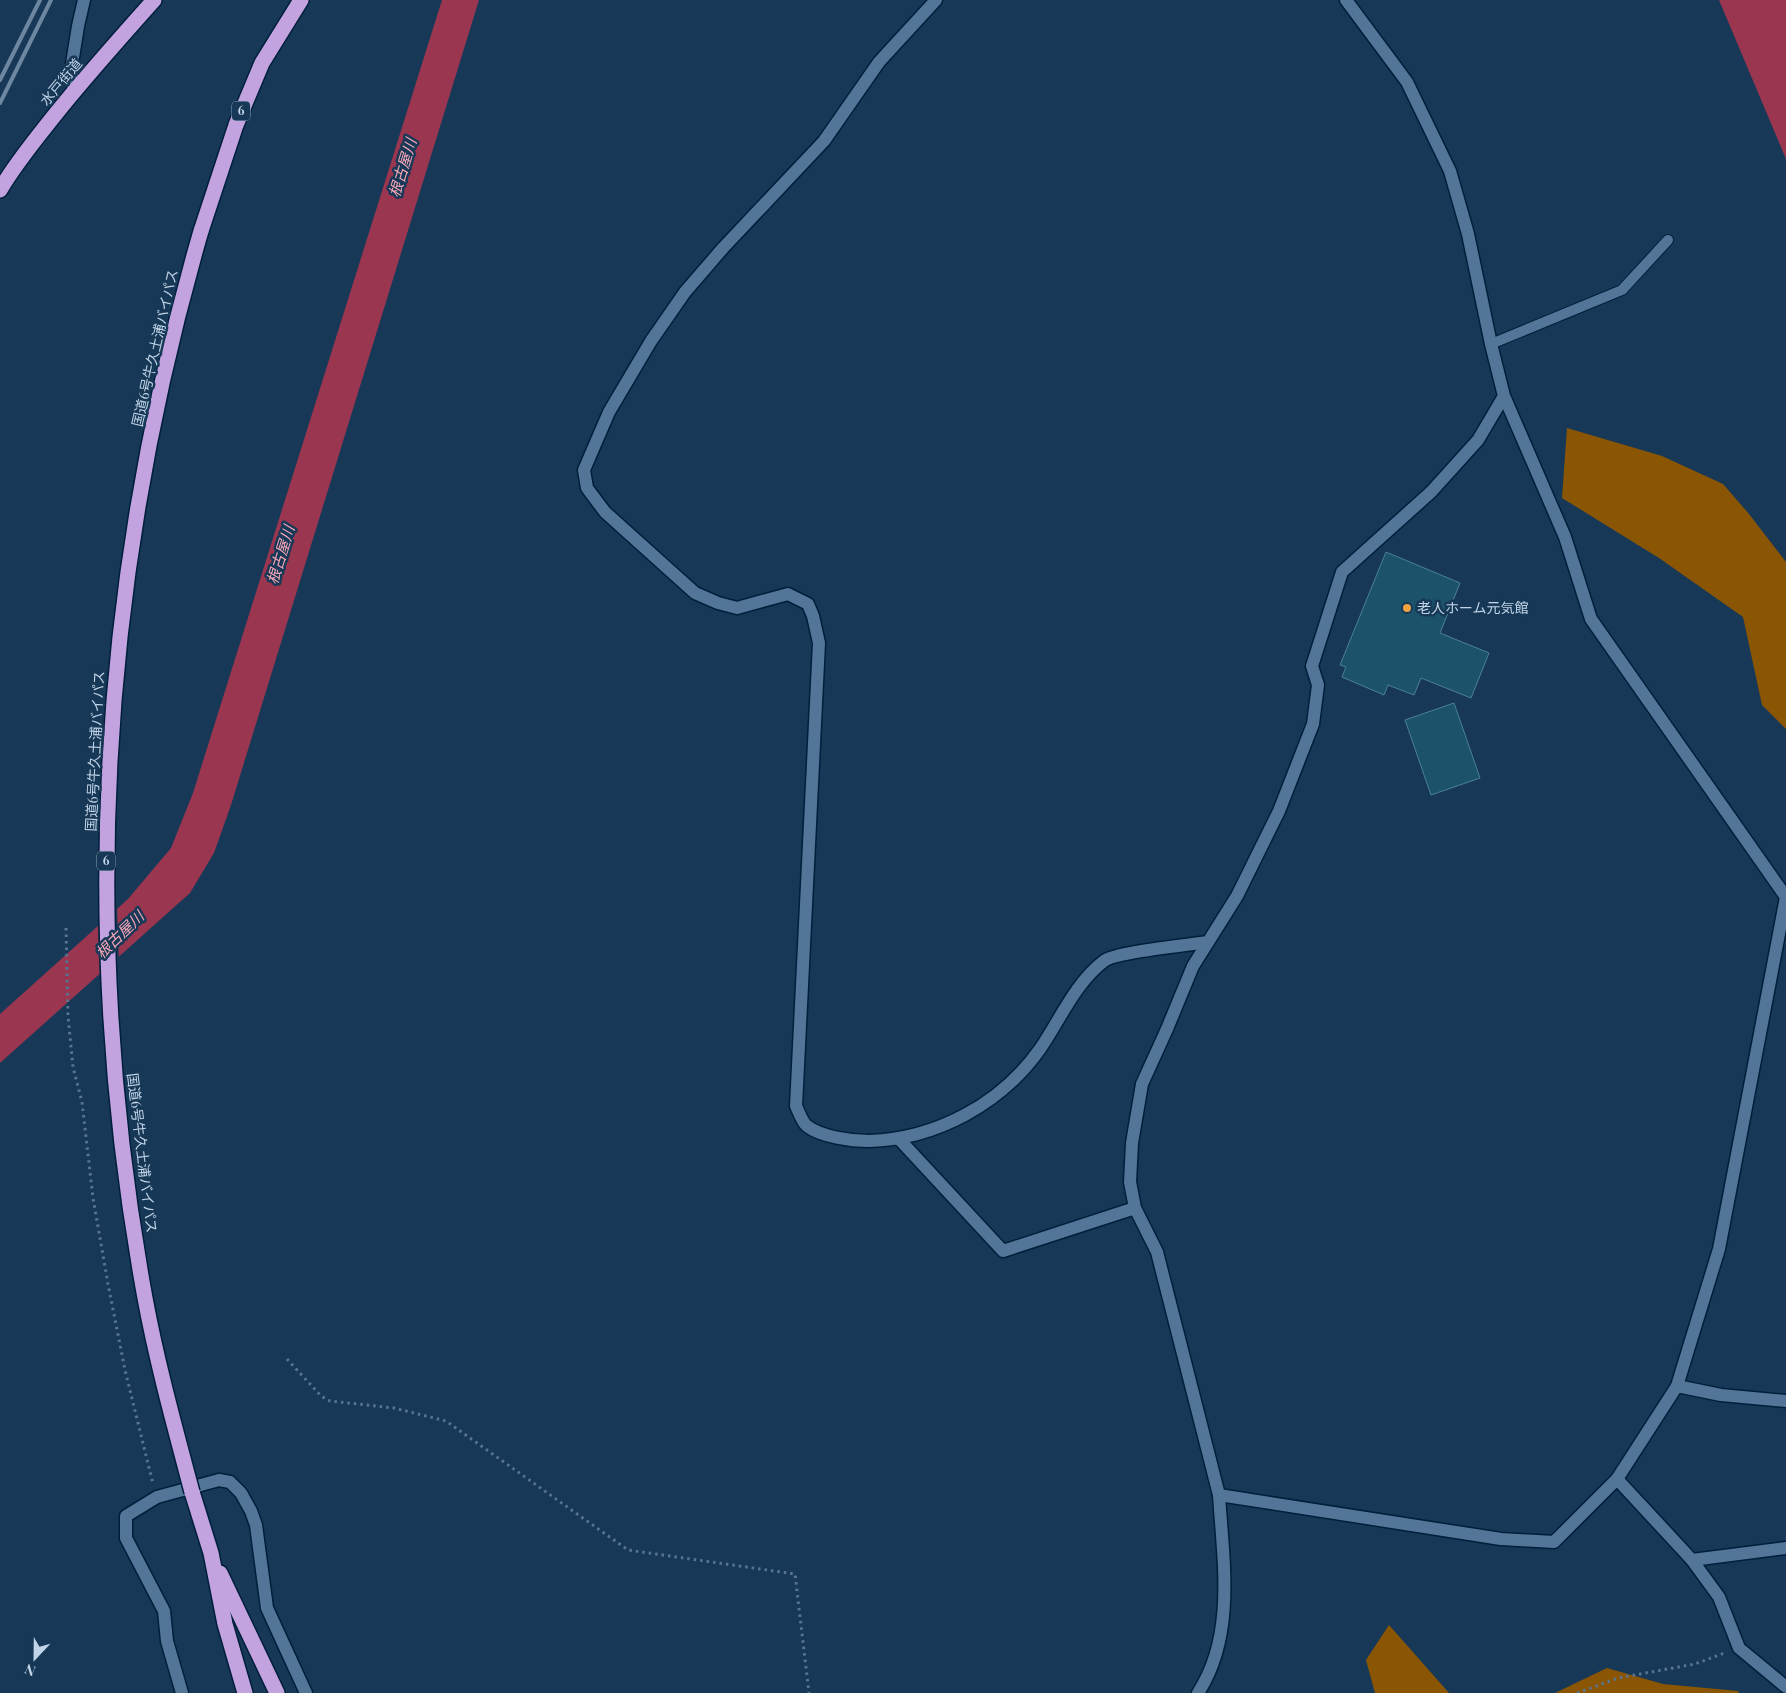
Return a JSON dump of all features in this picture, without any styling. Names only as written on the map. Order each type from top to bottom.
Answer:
[{"type":"highway","name":"水戸街道","points":[[0,190],[39,134],[154,0]]},
{"type":"highway","name":"国道6号牛久土浦バイパス","points":[[211,1553],[192,1492],[165,1388],[145,1298],[120,1127],[108,960],[106,837],[109,748],[126,580],[139,496],[172,334],[201,231],[236,125],[262,63],[301,0]]},
{"type":"highway","points":[[211,1553],[225,1624],[245,1693]]},
{"type":"highway","points":[[211,1553],[277,1693]]},
{"type":"street","points":[[74,92],[70,70],[84,0]]},
{"type":"street","points":[[936,0],[879,62],[824,142],[723,248],[685,292],[652,341],[609,412],[584,470],[587,488],[604,512],[696,593],[718,604],[737,608],[788,594],[808,604],[813,616],[819,643],[796,1106],[807,1126],[831,1137],[858,1141],[890,1140],[917,1134],[959,1119],[995,1096],[1019,1074],[1039,1050],[1081,984],[1105,959],[1132,953],[1208,942]]},
{"type":"street","points":[[1219,1495],[1501,1539],[1554,1542],[1617,1479],[1677,1386],[1719,1249],[1786,897],[1591,619],[1565,537],[1504,396],[1468,234],[1450,171],[1407,82],[1346,0]]},
{"type":"street","points":[[1198,1693],[1207,1680],[1221,1632],[1225,1580],[1219,1495],[1157,1252],[1135,1208],[1130,1182],[1132,1143],[1142,1084],[1193,966],[1237,896],[1279,811],[1313,724],[1318,684],[1312,666],[1342,572],[1431,492],[1478,440],[1504,396]]},
{"type":"street","points":[[899,1138],[1003,1251],[1135,1208]]},
{"type":"street","points":[[1677,1386],[1721,1396],[1786,1401]]},
{"type":"street","points":[[1617,1479],[1692,1560],[1720,1597],[1740,1648],[1786,1687]]},
{"type":"street","points":[[182,1693],[167,1640],[164,1611],[126,1538],[126,1516],[157,1496],[219,1480],[230,1482],[241,1493],[252,1511],[256,1525],[267,1608],[306,1693]]},
{"type":"street","points":[[1692,1560],[1786,1548]]},
{"type":"lane","points":[[1491,344],[1622,290],[1668,240]]},
{"type":"path","points":[[66,928],[68,1016],[73,1067],[82,1102],[93,1198],[126,1370],[157,1496]]},
{"type":"path","points":[[288,1359],[321,1396],[330,1401],[394,1408],[446,1421],[628,1550],[794,1574],[809,1693]]},
{"type":"path","points":[[1577,1693],[1618,1678],[1695,1664],[1740,1648]]},
{"type":"shaded area","points":[[1567,428],[1662,456],[1723,484],[1786,562],[1786,729],[1762,705],[1743,617],[1659,558],[1562,498]]},
{"type":"shaded area","points":[[1389,1625],[1449,1693],[1375,1693],[1366,1660]]},
{"type":"shaded area","points":[[1607,1668],[1663,1684],[1738,1691],[1739,1693],[1555,1693]]},
{"type":"water","name":"根古屋川","points":[[442,0],[479,0],[231,805],[214,853],[190,893],[0,1063],[0,1014],[128,899],[171,848],[193,793]]},
{"type":"water","points":[[1719,0],[1786,0],[1786,159]]},
{"type":"pier","points":[[117,906],[119,960],[100,977],[98,923]]},
{"type":"building","name":"老人ホーム元気館","points":[[1386,552],[1460,583],[1440,633],[1489,653],[1471,698],[1421,678],[1414,695],[1388,685],[1384,695],[1342,677],[1346,667],[1340,665]]},
{"type":"building","points":[[1454,703],[1480,778],[1431,795],[1405,720]]},
{"type":"railway","points":[[0,80],[40,0]]},
{"type":"railway","points":[[0,103],[51,0]]},
{"type":"place","name":"老人ホーム元気館","points":[[1407,608]]}]
